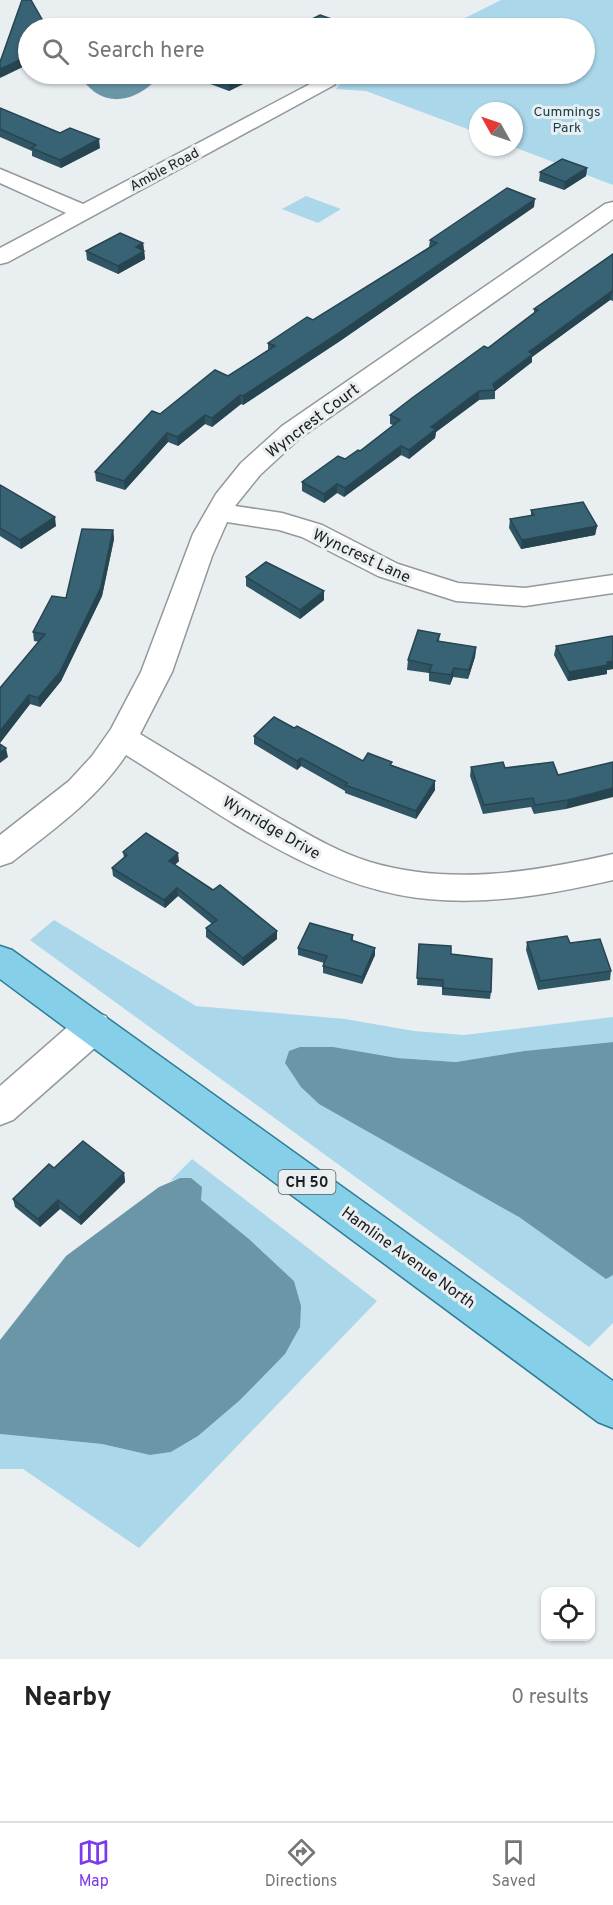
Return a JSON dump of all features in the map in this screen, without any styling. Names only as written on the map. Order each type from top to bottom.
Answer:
[{"type":"main road","name":"Hamline Avenue North","points":[[0,960],[613,1407]]},
{"type":"street","name":"Amble Road","points":[[0,257],[321,84]]},
{"type":"street","points":[[0,175],[83,212]]},
{"type":"street","name":"Wyncrest Court","points":[[0,853],[67,801],[103,765],[146,694],[204,540],[218,512],[257,461],[291,432],[613,209]]},
{"type":"street","name":"Wyncrest Lane","points":[[218,512],[282,522],[312,531],[388,570],[456,592],[525,597],[613,584]]},
{"type":"street","name":"Wynridge Drive","points":[[121,737],[286,838],[329,861],[368,875],[417,885],[478,888],[508,887],[559,880],[613,867]]},
{"type":"street","points":[[0,1109],[93,1027]]},
{"type":"green space","name":"Cummings Park","points":[[501,0],[613,0],[613,185],[523,150],[523,102],[469,102],[469,130],[366,91],[336,89],[340,84],[595,84],[595,18],[465,18]]},
{"type":"green space","points":[[306,196],[341,209],[318,223],[282,209]]},
{"type":"green space","points":[[54,920],[196,1006],[345,1019],[414,1031],[464,1035],[613,1017],[613,1042],[524,1051],[456,1062],[397,1058],[519,1217],[606,1278],[613,1275],[613,1323],[589,1347],[30,940]]},
{"type":"green space","points":[[192,1159],[377,1301],[139,1548],[23,1469],[0,1469],[0,1434],[102,1444],[150,1455],[171,1452],[198,1436],[239,1401],[294,1281],[249,1239],[200,1200],[180,1178],[170,1181]]},
{"type":"shaded area","points":[[87,84],[152,84],[135,95],[117,99],[99,95]]},
{"type":"shaded area","points":[[613,1042],[613,1275],[606,1279],[519,1217],[319,1104],[301,1087],[285,1063],[289,1051],[300,1047],[333,1047],[397,1058],[456,1062],[524,1051]]},
{"type":"shaded area","points":[[180,1178],[191,1178],[202,1187],[201,1200],[249,1239],[294,1281],[301,1306],[300,1327],[285,1354],[239,1401],[198,1436],[171,1452],[150,1455],[102,1444],[0,1434],[0,1340],[66,1256],[159,1187]]},
{"type":"building","points":[[22,0],[31,0],[41,18],[18,18],[18,61],[0,69],[0,62]]},
{"type":"building","points":[[0,108],[60,133],[70,128],[99,139],[60,160],[31,148],[36,145],[0,129]]},
{"type":"building","points":[[562,159],[587,168],[565,182],[540,172]]},
{"type":"building","points":[[507,188],[535,199],[340,332],[243,396],[240,395],[212,418],[205,415],[177,437],[167,433],[124,481],[95,472],[152,411],[160,414],[215,370],[228,376],[275,346],[268,343],[307,317],[313,320],[437,243],[430,240]]},
{"type":"building","points":[[120,233],[143,243],[136,247],[144,251],[118,266],[86,251]]},
{"type":"building","points":[[613,254],[613,292],[529,352],[533,354],[493,384],[495,390],[479,391],[431,427],[436,429],[409,450],[401,446],[345,488],[337,484],[324,494],[302,482],[338,456],[345,459],[358,450],[360,451],[400,420],[390,415],[484,346],[488,348],[538,310],[534,309]]},
{"type":"building","points":[[0,485],[55,517],[20,540],[0,528]]},
{"type":"building","points":[[583,502],[597,526],[522,540],[510,519],[534,515],[531,510]]},
{"type":"building","points":[[82,529],[113,530],[101,587],[60,672],[38,698],[29,695],[0,731],[0,688],[45,634],[33,632],[52,596],[66,598]]},
{"type":"building","points":[[266,562],[324,591],[300,610],[246,577]]},
{"type":"building","points":[[418,630],[440,634],[437,641],[476,647],[469,670],[454,668],[451,675],[429,672],[432,665],[408,660]]},
{"type":"building","points":[[612,636],[613,661],[607,662],[608,665],[569,672],[556,646]]},
{"type":"building","points":[[274,717],[294,728],[297,726],[363,761],[368,753],[392,762],[390,765],[435,781],[416,811],[345,785],[347,783],[301,758],[297,761],[254,736]]},
{"type":"building","points":[[0,744],[6,748],[0,753]]},
{"type":"building","points":[[503,762],[505,768],[553,762],[558,775],[613,762],[613,788],[568,800],[535,805],[533,798],[484,805],[471,767]]},
{"type":"building","points":[[146,833],[178,853],[169,861],[213,890],[220,885],[277,931],[243,958],[206,928],[217,920],[177,888],[164,900],[112,868],[127,855],[123,852]]},
{"type":"building","points":[[310,923],[353,935],[351,940],[375,948],[362,977],[323,966],[327,956],[298,948]]},
{"type":"building","points":[[567,936],[570,943],[600,939],[611,971],[540,981],[527,942]]},
{"type":"building","points":[[419,944],[451,946],[451,954],[492,959],[491,992],[443,988],[443,980],[417,978]]},
{"type":"building","points":[[83,1141],[124,1173],[79,1217],[58,1200],[38,1219],[13,1199],[49,1164],[54,1168]]}]
